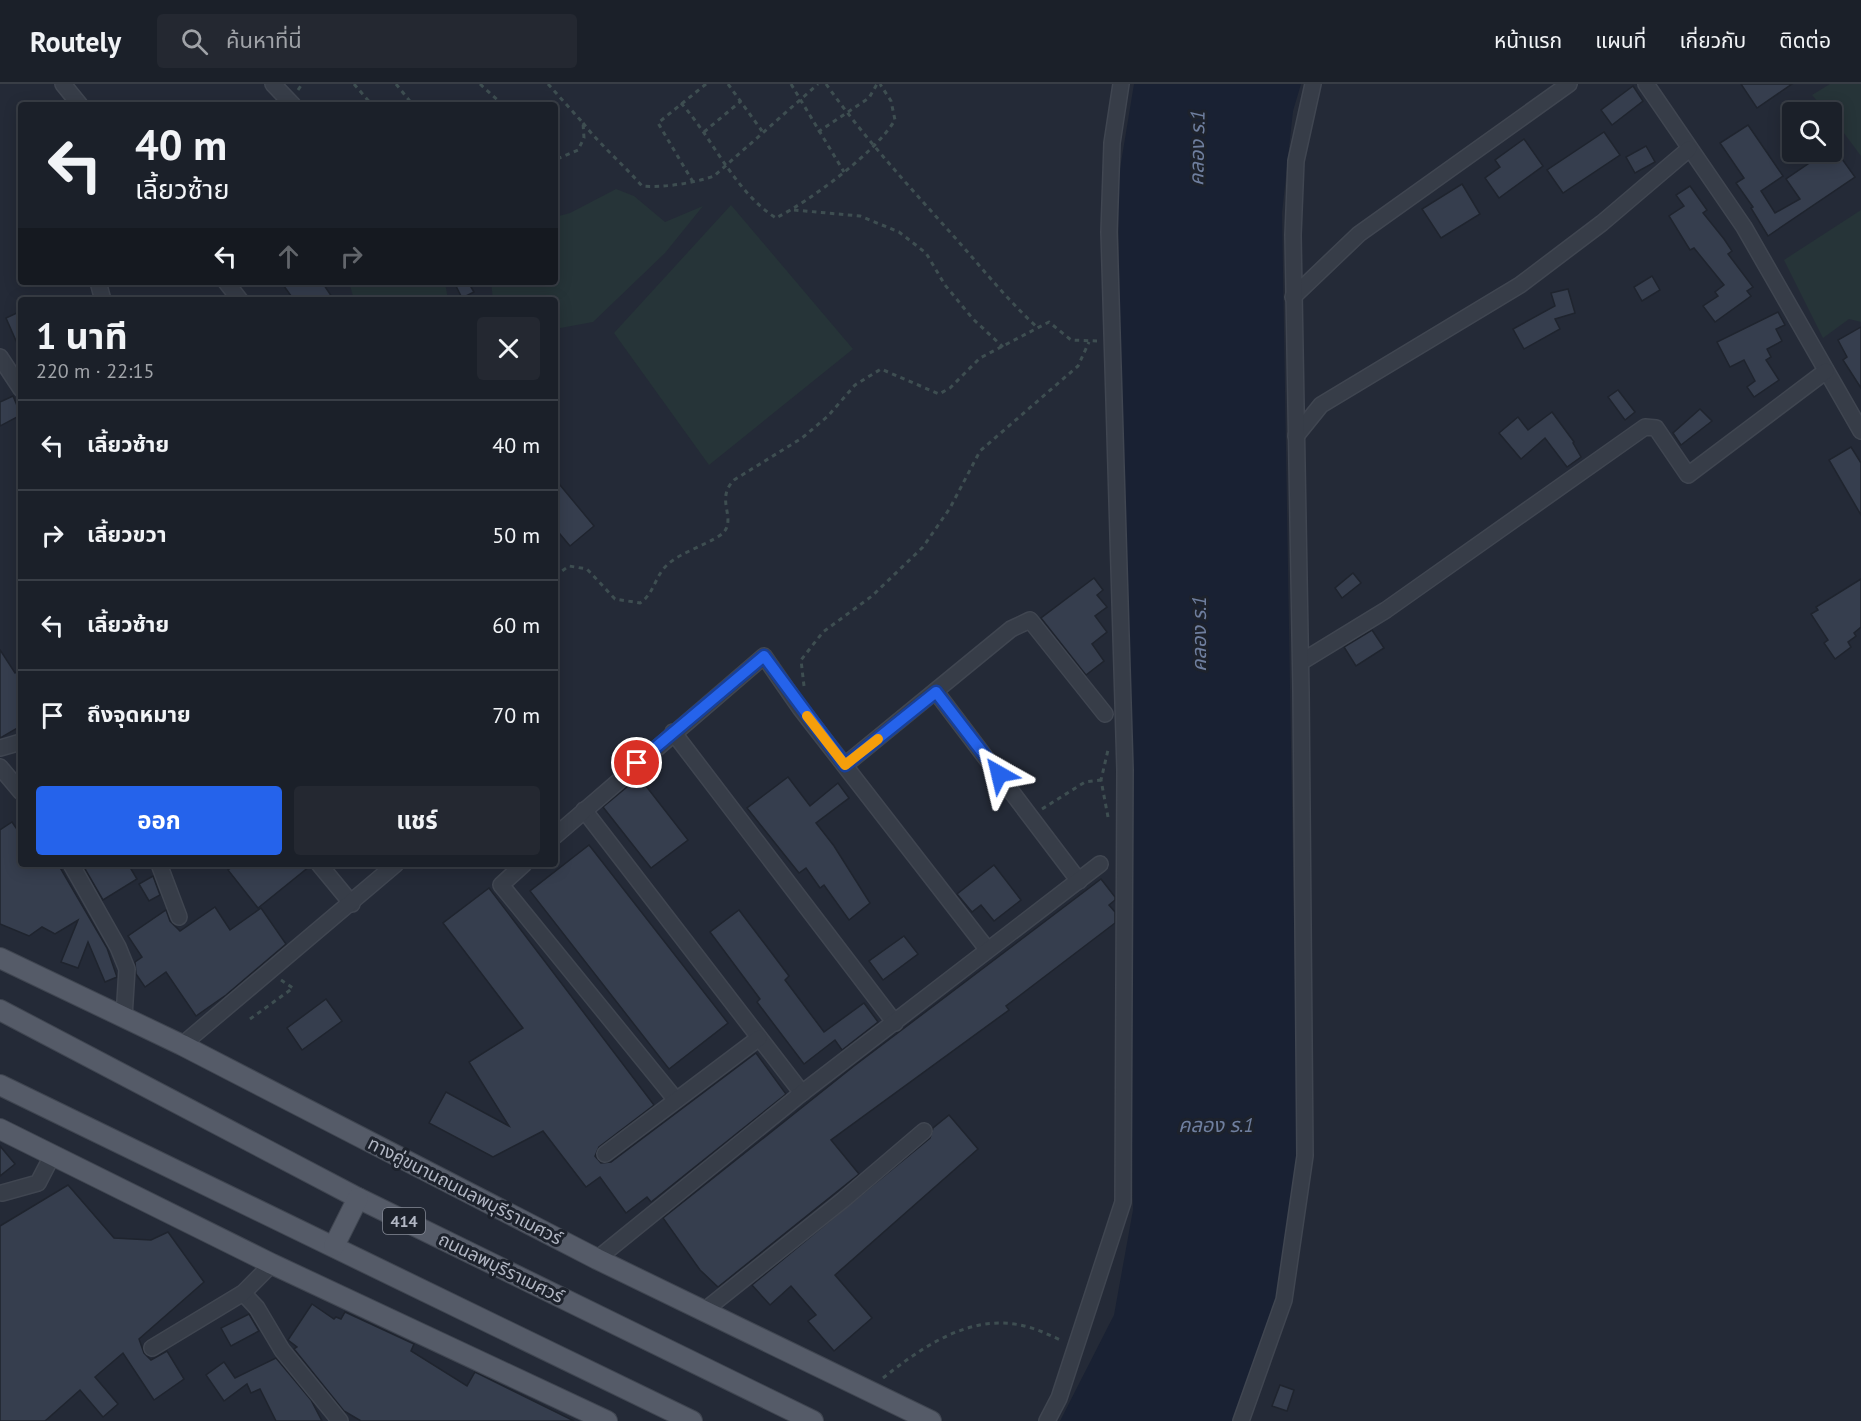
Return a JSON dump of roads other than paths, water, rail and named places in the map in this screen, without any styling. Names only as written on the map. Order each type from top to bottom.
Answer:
[{"type":"main road","name":"ทางคู่ขนานถนนลพบุรีราเมศวร์","points":[[0,958],[182,1046],[597,1259],[931,1421]]},
{"type":"main road","name":"ถนนลพบุรีราเมศวร์","points":[[0,1010],[358,1198],[813,1421]]},
{"type":"main road","points":[[0,1085],[692,1421]]},
{"type":"main road","points":[[0,1129],[272,1264],[596,1418]]},
{"type":"main road","points":[[334,1246],[358,1198]]},
{"type":"street","points":[[63,84],[78,102]]},
{"type":"street","points":[[273,84],[290,102]]},
{"type":"street","points":[[1047,1421],[1059,1398],[1124,1202],[1124,732],[1109,232],[1112,143],[1121,84]]},
{"type":"street","points":[[1241,1421],[1284,1300],[1305,1156],[1301,662],[1293,297],[1296,161],[1313,84]]},
{"type":"street","points":[[1293,297],[1359,234],[1569,84]]},
{"type":"street","points":[[1646,84],[1744,227],[1861,431]]},
{"type":"street","points":[[1296,436],[1321,405],[1520,285],[1602,223],[1689,149]]},
{"type":"street","points":[[228,285],[238,297]]},
{"type":"street","points":[[0,357],[18,384]]},
{"type":"street","points":[[1301,662],[1386,610],[1645,427],[1656,428],[1688,475],[1826,371]]},
{"type":"street","points":[[845,765],[1011,629],[1030,620],[1105,714]]},
{"type":"street","points":[[558,833],[764,656],[801,708],[987,949]]},
{"type":"street","points":[[936,692],[1079,880]]},
{"type":"street","points":[[673,732],[895,1023]]},
{"type":"street","points":[[0,748],[18,743]]},
{"type":"street","points":[[0,767],[18,788]]},
{"type":"street","points":[[584,810],[802,1094]]},
{"type":"street","points":[[597,1259],[802,1094],[1100,864]]},
{"type":"street","points":[[77,867],[127,969],[124,1017]]},
{"type":"street","points":[[160,867],[179,917]]},
{"type":"street","points":[[321,867],[352,904]]},
{"type":"street","points":[[182,1046],[352,904],[393,867]]},
{"type":"street","points":[[521,867],[501,885],[676,1100]]},
{"type":"street","points":[[605,1154],[759,1038]]},
{"type":"street","points":[[705,1310],[843,1200],[924,1131]]},
{"type":"street","points":[[2,1193],[38,1183],[52,1156]]},
{"type":"street","points":[[152,1348],[243,1293],[272,1264]]},
{"type":"street","points":[[243,1293],[256,1308],[282,1350],[340,1421]]},
{"type":"water","name":"คลอง ร.1","points":[[1134,84],[1301,84],[1293,111],[1282,213],[1298,1163],[1278,1299],[1237,1421],[1060,1421],[1114,1315],[1133,1210],[1118,181]]}]
